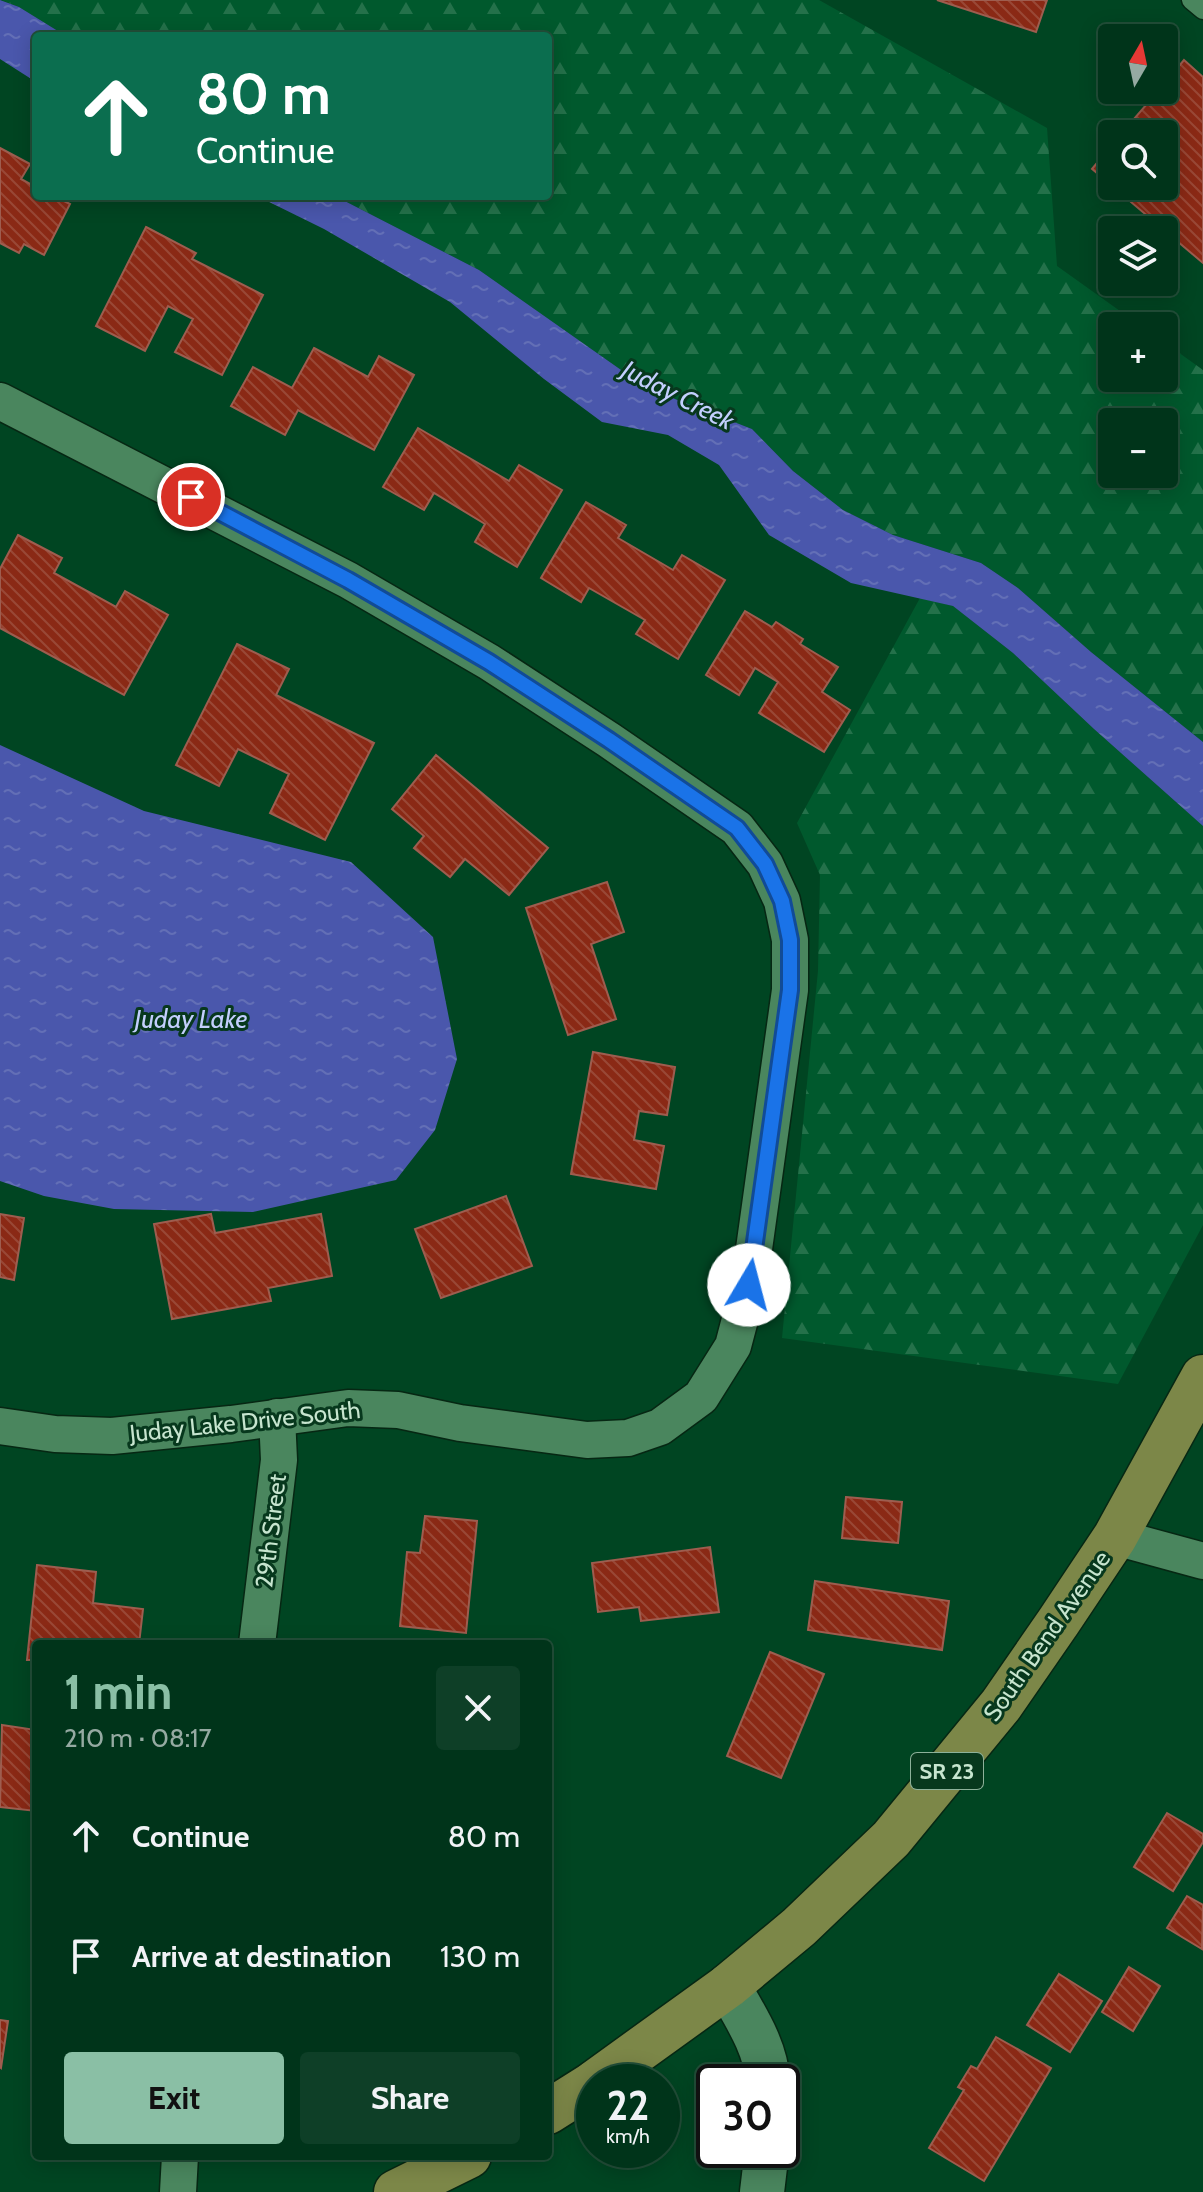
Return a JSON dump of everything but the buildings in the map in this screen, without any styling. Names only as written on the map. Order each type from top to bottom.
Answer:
[{"type":"main road","name":"South Bend Avenue","points":[[620,2064],[728,1986],[799,1927],[891,1839],[1001,1705],[1115,1537],[1203,1377]]},
{"type":"main road","name":"South Bend Avenue","points":[[552,2109],[576,2094]]},
{"type":"main road","points":[[396,2192],[461,2160]]},
{"type":"street","name":"Juday Lake Drive South","points":[[0,401],[335,573],[489,662],[609,740],[737,828],[765,864],[782,901],[790,940],[790,990],[749,1285],[733,1346],[724,1363],[701,1397],[675,1418],[660,1427],[628,1438],[587,1440],[460,1423],[398,1410],[348,1408],[112,1436],[55,1434],[0,1426]]},
{"type":"street","name":"29th Street","points":[[257,1640],[279,1460],[277,1417]]},
{"type":"street","points":[[1115,1537],[1203,1561]]},
{"type":"street","points":[[728,1986],[756,2035],[765,2064]]},
{"type":"street","points":[[178,2192],[180,2160]]},
{"type":"street","points":[[762,2192],[765,2168]]},
{"type":"lane","points":[[1191,0],[1203,10]]},
{"type":"green space","points":[[1,0],[819,0],[1047,128],[1057,266],[1121,312],[1098,312],[1098,392],[1178,392],[1178,352],[1203,370],[1203,742],[1091,652],[1018,588],[981,563],[893,535],[843,510],[793,471],[752,429],[675,399],[624,372],[479,270],[343,200],[552,200],[552,32],[60,32],[19,7]]},
{"type":"green space","points":[[920,598],[953,606],[1013,653],[1203,826],[1203,1225],[1118,1384],[782,1338],[818,971],[820,875],[797,823]]},
{"type":"water","points":[[0,0],[19,7],[60,32],[32,32],[32,79],[0,59]]},
{"type":"water","points":[[265,200],[343,200],[479,270],[624,372],[675,399],[752,429],[793,471],[843,510],[893,535],[981,563],[1018,588],[1091,652],[1203,742],[1203,826],[1013,653],[953,606],[851,583],[769,535],[719,465],[668,435],[602,422],[450,302],[324,229]]},
{"type":"water","name":"Juday Lake","points":[[0,745],[144,811],[351,862],[433,937],[457,1059],[435,1130],[396,1180],[253,1212],[114,1209],[44,1196],[0,1181]]},
{"type":"route","points":[[191,497],[348,580],[489,662],[737,828],[765,864],[782,901],[790,940],[790,990],[749,1285]]},
{"type":"water label","name":"Juday Creek","points":[[678,395]]}]
